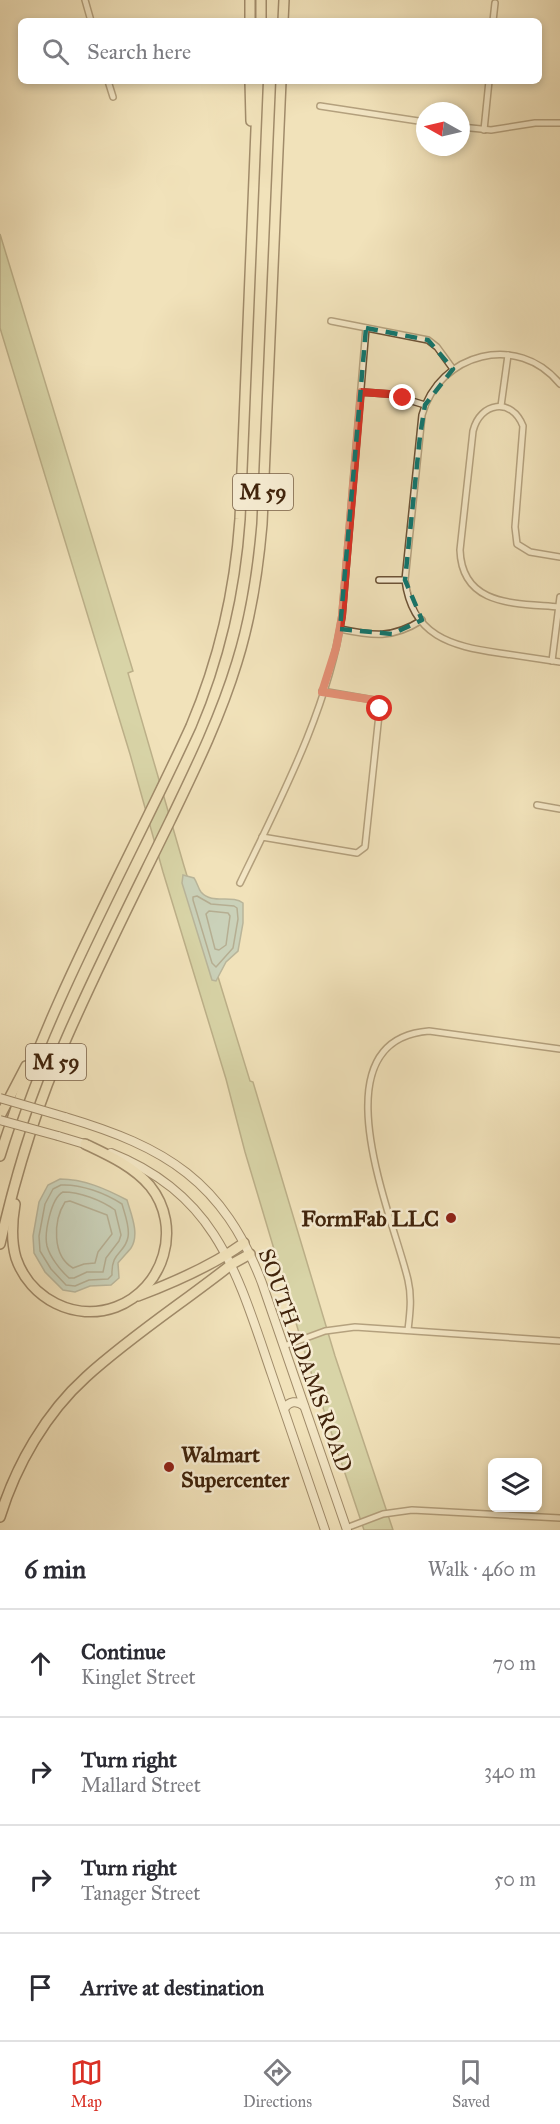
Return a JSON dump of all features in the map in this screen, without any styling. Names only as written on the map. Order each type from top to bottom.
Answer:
[{"type":"highway","points":[[250,0],[250,18]]},
{"type":"highway","points":[[261,0],[261,18]]},
{"type":"highway","points":[[283,18],[284,0]]},
{"type":"highway","points":[[250,84],[252,215]]},
{"type":"highway","name":"M 59","points":[[0,1156],[22,1089],[48,1028],[166,780],[207,687],[221,639],[238,549],[258,84]]},
{"type":"highway","name":"M 59","points":[[0,1244],[20,1163],[67,1036],[210,737],[228,692],[246,632],[257,570],[262,509],[281,84]]},
{"type":"highway","points":[[0,1118],[48,1028]]},
{"type":"highway","points":[[85,1144],[119,1161],[137,1174],[149,1186],[162,1209],[167,1232],[162,1262],[150,1282],[130,1300]]},
{"type":"highway","points":[[20,1163],[13,1236],[17,1260],[32,1286],[55,1304],[77,1310],[108,1309],[200,1269],[244,1243]]},
{"type":"highway","points":[[0,1517],[16,1474],[38,1435],[59,1405],[86,1377],[232,1264],[250,1254]]},
{"type":"main road","name":"SOUTH ADAMS ROAD","points":[[0,1098],[128,1138],[158,1152],[214,1198],[244,1243],[262,1283],[346,1529]]},
{"type":"main road","name":"SOUTH ADAMS ROAD","points":[[0,1118],[85,1144],[131,1161],[175,1190],[199,1213],[216,1235],[243,1290],[325,1530]]},
{"type":"main road","points":[[284,1409],[291,1402],[298,1402],[304,1406]]},
{"type":"street","points":[[85,0],[90,18]]},
{"type":"street","points":[[494,18],[495,3]]},
{"type":"street","points":[[109,84],[113,97]]},
{"type":"street","points":[[484,130],[489,84]]},
{"type":"street","points":[[320,106],[416,121]]},
{"type":"street","points":[[470,128],[484,130],[535,123],[560,123]]},
{"type":"street","points":[[331,321],[428,340],[437,347],[453,369]]},
{"type":"street","points":[[240,883],[297,763],[322,692],[340,629],[366,328]]},
{"type":"street","points":[[501,406],[508,355]]},
{"type":"street","points":[[560,384],[532,361],[508,355],[486,356],[464,363],[453,369],[437,385],[425,405],[405,580],[411,603],[422,620],[433,633],[452,644],[560,662]]},
{"type":"street","points":[[361,392],[389,394],[425,405]]},
{"type":"street","points":[[559,607],[534,606],[491,598],[474,586],[461,566],[460,550],[473,431],[475,422],[482,412],[501,406],[510,409],[518,416],[524,431],[514,527],[517,544],[530,552],[560,557]]},
{"type":"street","points":[[379,580],[405,580]]},
{"type":"street","points":[[552,661],[560,597]]},
{"type":"street","points":[[340,629],[366,634],[392,634],[422,620]]},
{"type":"street","points":[[262,837],[357,853],[365,848],[380,705],[374,700],[322,692]]},
{"type":"street","points":[[537,806],[560,809]]},
{"type":"street","points":[[408,1330],[410,1306],[408,1280],[379,1184],[370,1137],[369,1095],[372,1073],[377,1063],[396,1041],[413,1033],[429,1030],[560,1049]]},
{"type":"street","points":[[284,1346],[325,1331],[345,1328],[408,1330],[560,1341]]},
{"type":"street","points":[[346,1529],[383,1514],[411,1510],[560,1518]]},
{"type":"highlighted area","points":[[366,328],[428,340],[453,369],[425,405],[420,436],[405,580],[422,620],[392,634],[340,629]]},
{"type":"green space","points":[[0,234],[133,671],[128,673],[184,866],[250,1081],[253,1082],[335,1356],[393,1530],[364,1530],[308,1363],[130,754],[0,328]]},
{"type":"water","points":[[183,875],[194,878],[206,896],[216,899],[233,899],[243,903],[243,923],[238,951],[226,962],[216,981],[212,980],[182,883]]},
{"type":"water","points":[[60,1179],[95,1185],[127,1200],[135,1237],[131,1248],[118,1263],[119,1278],[111,1285],[90,1286],[75,1292],[63,1290],[45,1272],[34,1253],[33,1236],[39,1202],[48,1185]]},
{"type":"place","name":"FormFab LLC","points":[[451,1218]]},
{"type":"place","name":"Walmart Supercenter","points":[[169,1467]]},
{"type":"route","points":[[380,709],[380,705],[374,700],[322,692],[336,648],[342,616],[361,392],[376,392],[403,398]]}]
